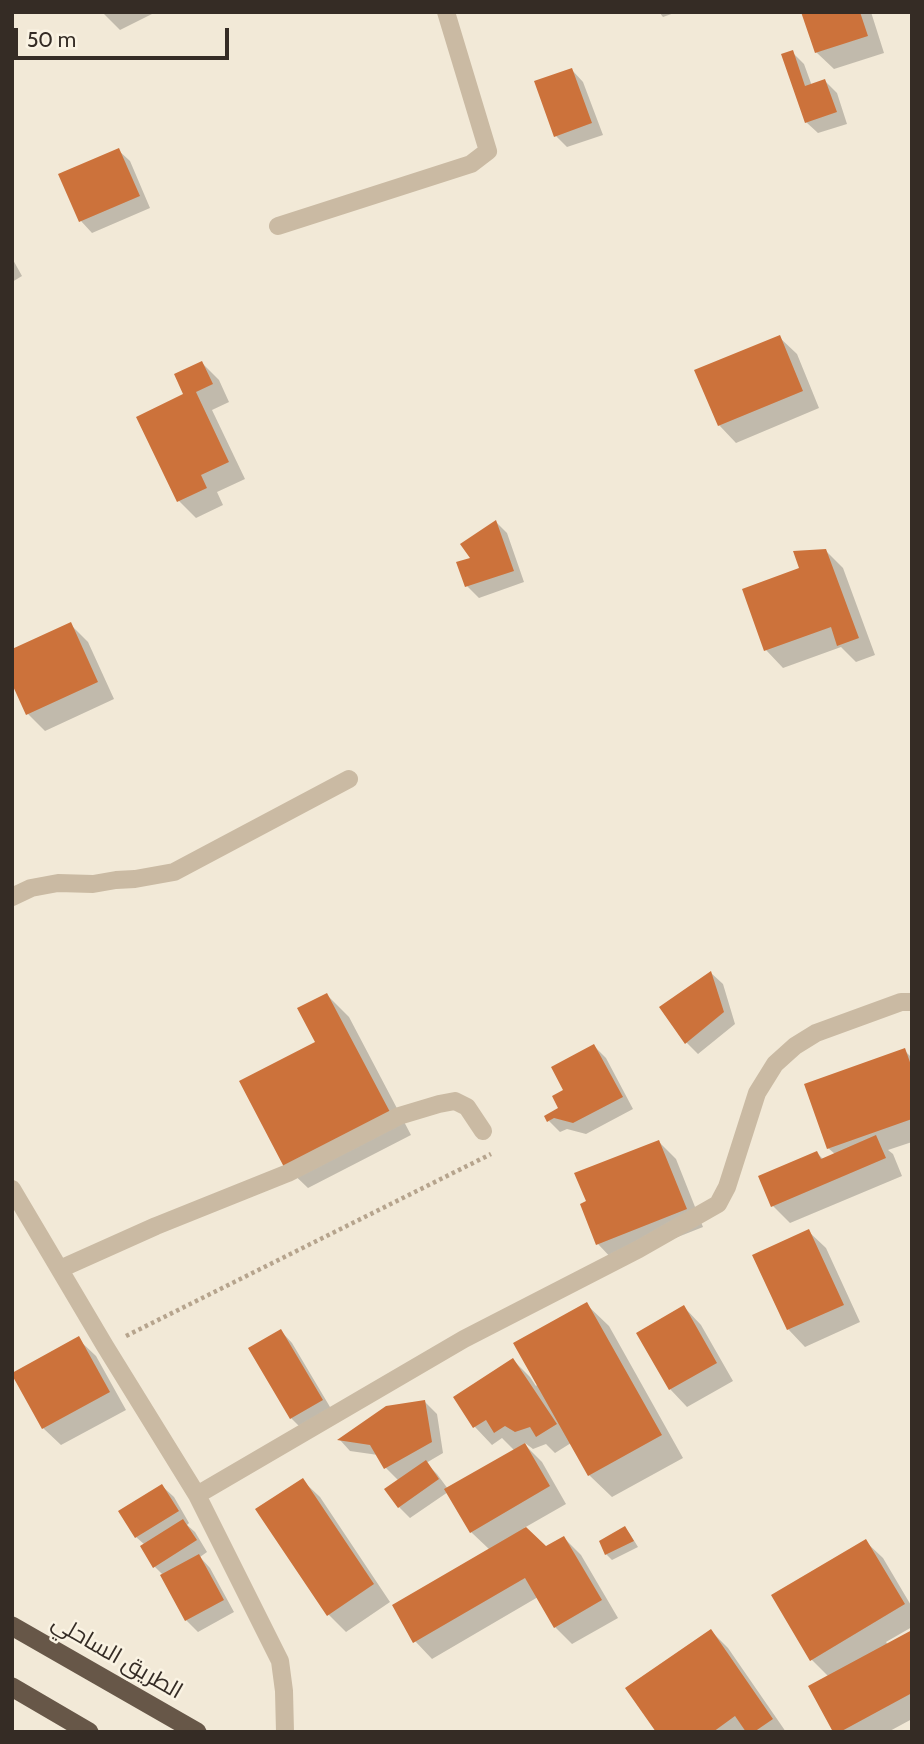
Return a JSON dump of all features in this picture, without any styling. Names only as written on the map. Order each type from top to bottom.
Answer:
[{"type":"highway","name":"الطريق الساحلي","points":[[12,1626],[197,1732]]},
{"type":"highway","points":[[12,1688],[89,1732]]},
{"type":"street","points":[[278,226],[471,164],[488,151],[446,12]]},
{"type":"street","points":[[12,897],[31,888],[58,883],[93,884],[174,872],[349,779]]},
{"type":"street","points":[[197,1495],[464,1339],[639,1249],[718,1204],[727,1187],[757,1093],[775,1064],[795,1046],[816,1033],[901,1002],[912,1002]]},
{"type":"street","points":[[60,1269],[156,1226],[288,1173],[399,1116],[455,1101],[467,1107],[483,1130]]},
{"type":"street","points":[[12,1189],[197,1495],[280,1661],[285,1732]]},
{"type":"path","points":[[105,1346],[492,1154]]},
{"type":"building","points":[[801,12],[860,12],[868,36],[815,53]]},
{"type":"building","points":[[793,50],[805,86],[825,79],[837,112],[805,123],[781,54]]},
{"type":"building","points":[[572,68],[592,123],[554,137],[534,81]]},
{"type":"building","points":[[119,148],[140,196],[79,222],[58,174]]},
{"type":"building","points":[[780,335],[803,391],[718,426],[694,370]]},
{"type":"building","points":[[202,361],[213,384],[196,392],[229,462],[201,475],[207,488],[177,502],[136,417],[183,394],[174,374]]},
{"type":"building","points":[[496,520],[514,571],[465,587],[456,562],[470,558],[460,544]]},
{"type":"building","points":[[826,549],[859,638],[837,646],[831,627],[764,651],[742,589],[799,568],[793,551]]},
{"type":"building","points":[[71,622],[98,682],[26,715],[12,684],[12,649]]},
{"type":"building","points":[[711,971],[724,1012],[685,1044],[659,1007]]},
{"type":"building","points":[[327,993],[390,1112],[284,1167],[239,1081],[315,1042],[297,1008]]},
{"type":"building","points":[[594,1044],[623,1097],[573,1123],[554,1118],[547,1122],[544,1116],[558,1108],[552,1096],[563,1090],[551,1067]]},
{"type":"building","points":[[905,1048],[912,1068],[912,1119],[827,1149],[804,1084]]},
{"type":"building","points":[[876,1135],[886,1158],[771,1207],[758,1176],[817,1151],[821,1159]]},
{"type":"building","points":[[659,1140],[687,1209],[596,1245],[580,1204],[586,1201],[574,1173]]},
{"type":"building","points":[[809,1229],[844,1305],[787,1330],[752,1255]]},
{"type":"building","points":[[587,1302],[662,1435],[588,1476],[513,1343]]},
{"type":"building","points":[[684,1305],[717,1363],[669,1390],[636,1333]]},
{"type":"building","points":[[281,1329],[323,1400],[290,1419],[248,1348]]},
{"type":"building","points":[[79,1336],[110,1392],[42,1429],[12,1373]]},
{"type":"building","points":[[513,1358],[557,1424],[536,1437],[530,1427],[515,1432],[505,1426],[494,1433],[486,1420],[473,1428],[453,1397]]},
{"type":"building","points":[[425,1400],[432,1442],[384,1469],[370,1445],[337,1440],[386,1406]]},
{"type":"building","points":[[525,1443],[550,1486],[470,1533],[444,1489]]},
{"type":"building","points":[[426,1460],[439,1479],[398,1508],[384,1489]]},
{"type":"building","points":[[303,1478],[374,1584],[327,1616],[255,1509]]},
{"type":"building","points":[[162,1484],[179,1511],[135,1538],[118,1511]]},
{"type":"building","points":[[183,1519],[197,1540],[153,1568],[140,1546]]},
{"type":"building","points":[[625,1526],[634,1541],[605,1555],[599,1541]]},
{"type":"building","points":[[526,1527],[546,1546],[564,1536],[602,1600],[554,1628],[525,1578],[413,1643],[392,1605]]},
{"type":"building","points":[[866,1539],[905,1604],[810,1661],[771,1595]]},
{"type":"building","points":[[199,1554],[224,1600],[185,1621],[160,1575]]},
{"type":"building","points":[[711,1629],[773,1719],[754,1732],[746,1732],[735,1716],[713,1732],[656,1732],[625,1688]]},
{"type":"building","points":[[912,1630],[912,1693],[840,1732],[833,1732],[808,1686]]}]
